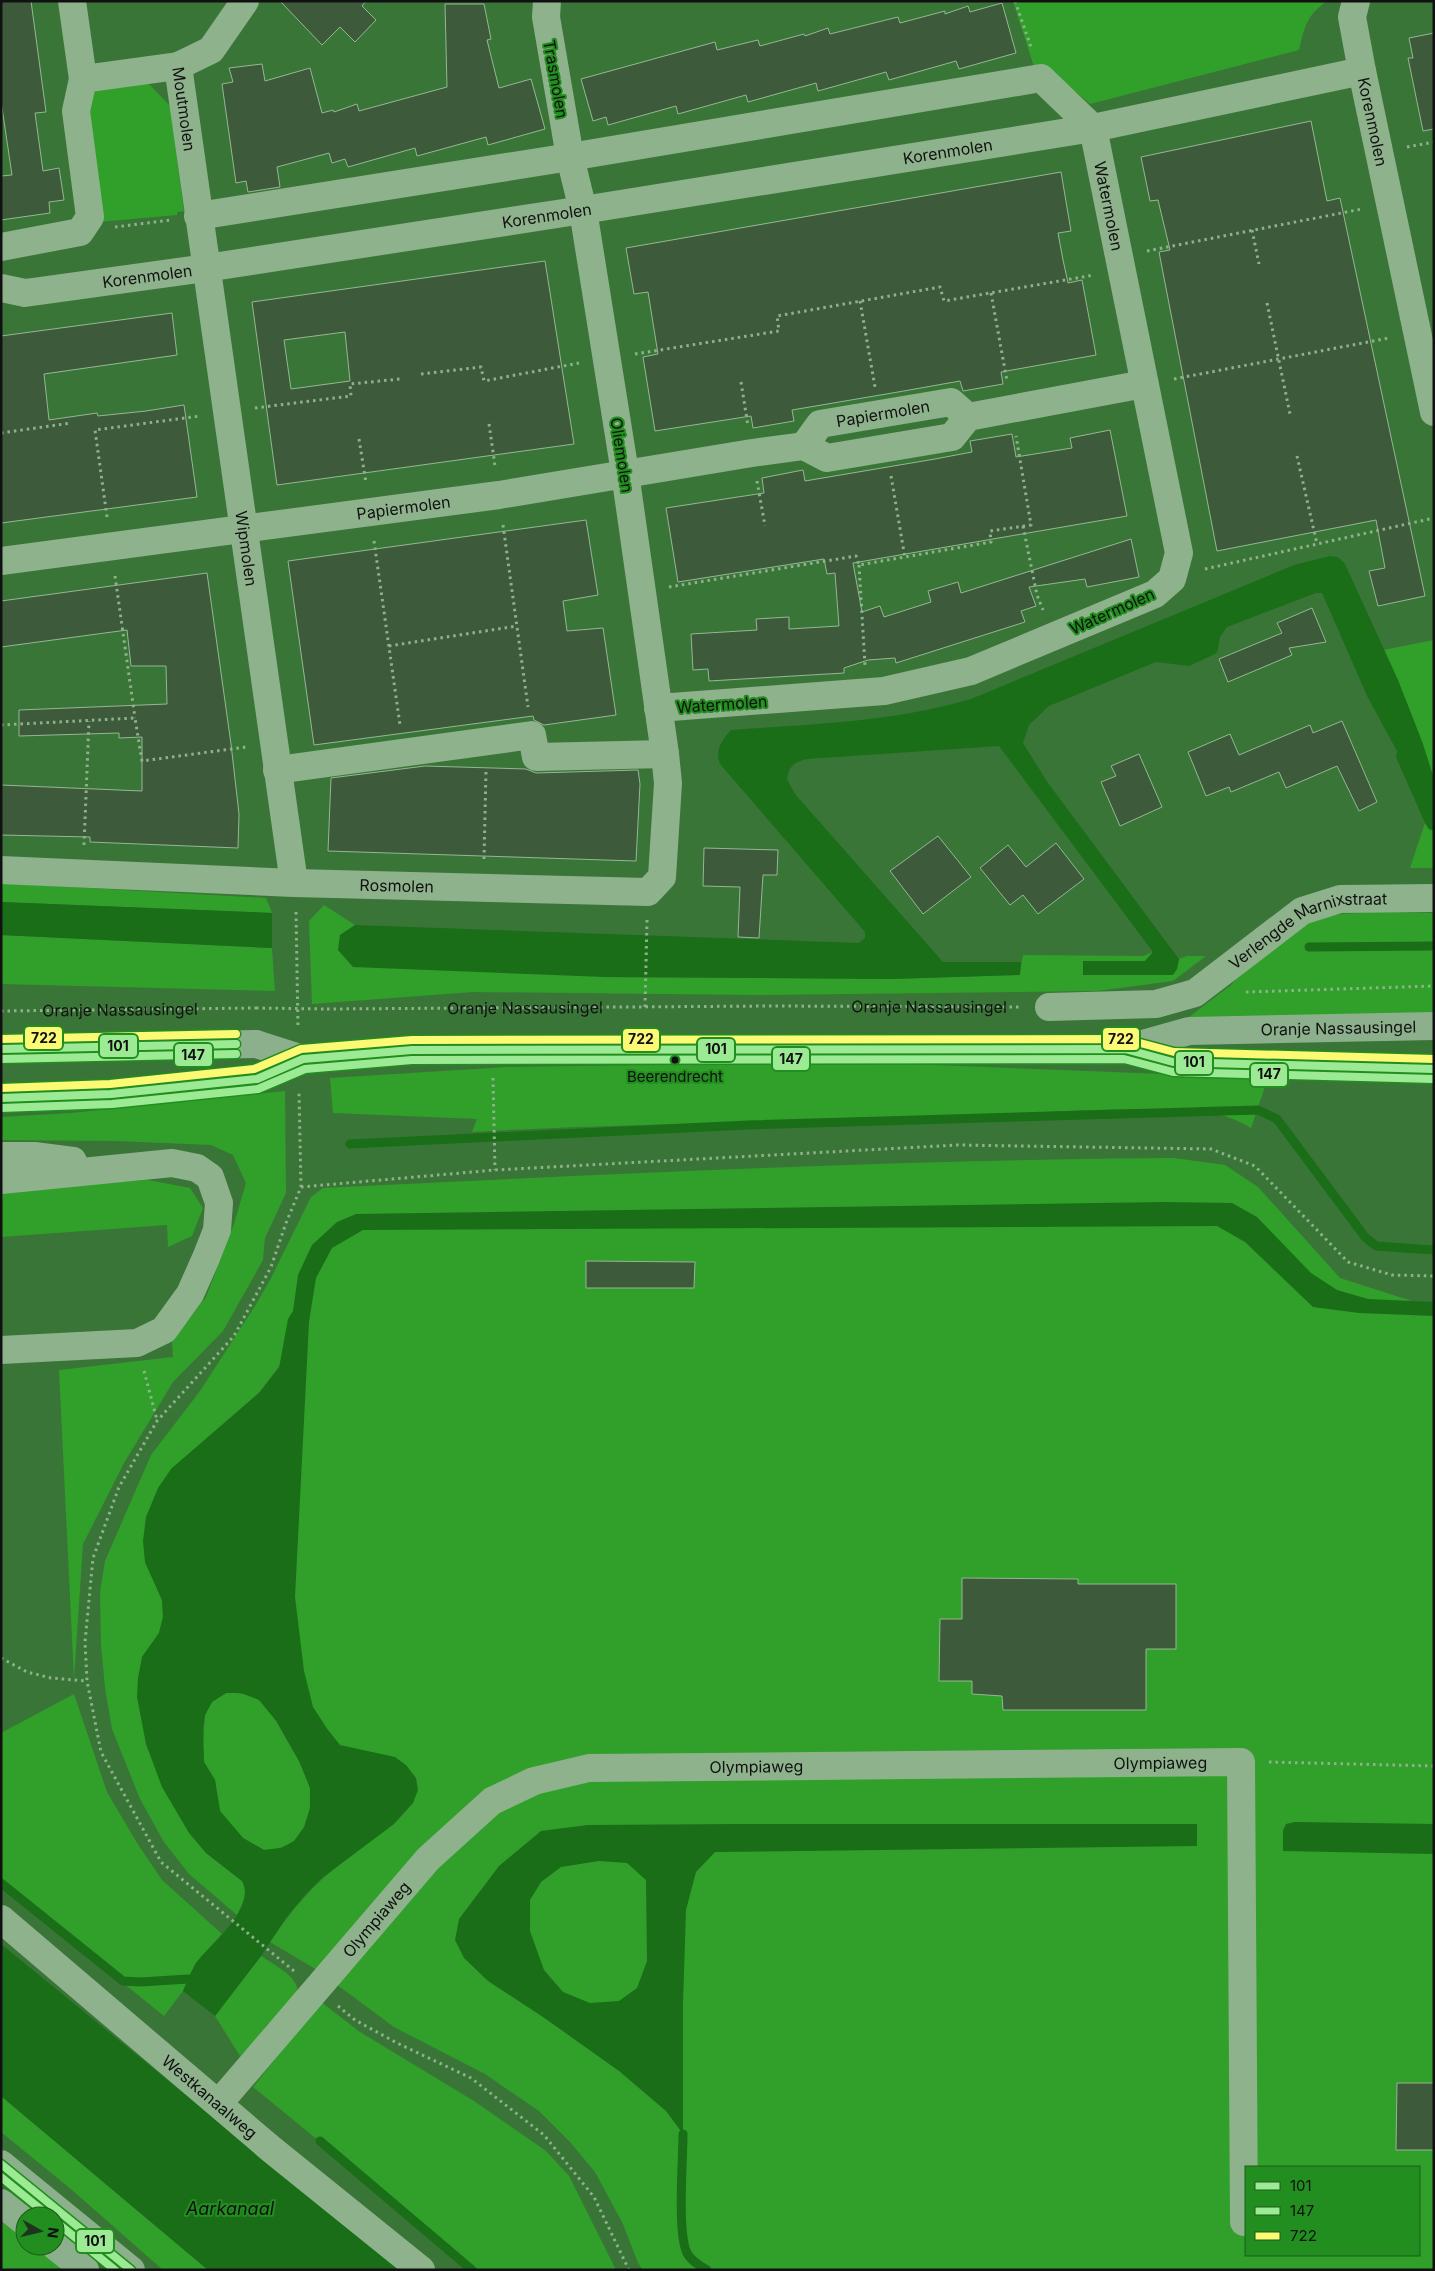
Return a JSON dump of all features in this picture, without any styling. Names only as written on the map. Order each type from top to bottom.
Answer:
[{"type":"main road","name":"Oranje Nassausingel","points":[[1125,1049],[1189,1031],[1434,1026]]},
{"type":"main road","name":"Oranje Nassausingel","points":[[1,1048],[256,1044],[310,1049],[421,1050],[1125,1049],[1173,1062],[1434,1069]]},
{"type":"main road","name":"Oranje Nassausingel","points":[[1,1098],[110,1094],[257,1079],[310,1049]]},
{"type":"main road","points":[[1,2164],[131,2270]]},
{"type":"main road","points":[[1,2203],[15,2214]]},
{"type":"main road","points":[[65,2254],[85,2270]]},
{"type":"street","points":[[1,247],[80,232],[90,216],[76,111],[83,79],[72,1]]},
{"type":"street","points":[[178,66],[210,50],[245,1]]},
{"type":"street","name":"Trasmolen","points":[[547,1],[546,17],[570,158]]},
{"type":"street","points":[[1356,1],[1352,17],[1362,71]]},
{"type":"street","name":"Moutmolen","points":[[83,79],[178,66],[198,216]]},
{"type":"street","name":"Korenmolen","points":[[1,288],[25,292],[206,268],[583,210],[1093,128],[1362,71],[1434,412]]},
{"type":"street","points":[[198,216],[570,158],[1042,78],[1093,128]]},
{"type":"street","name":"Watermolen","points":[[658,708],[884,691],[971,671],[1154,594],[1172,579],[1179,553],[1093,128]]},
{"type":"street","name":"Oliemolen","points":[[570,158],[583,210],[625,474],[665,754]]},
{"type":"street","name":"Wipmolen","points":[[198,216],[294,883]]},
{"type":"street","points":[[804,446],[827,458],[952,437],[968,417],[1144,384]]},
{"type":"street","name":"Papiermolen","points":[[1,562],[499,495],[804,446],[820,424],[951,402],[968,417]]},
{"type":"street","points":[[275,756],[404,752],[487,740],[534,746],[665,754]]},
{"type":"street","name":"Rosmolen","points":[[1,870],[294,883],[648,892],[662,876],[668,783],[665,754]]},
{"type":"street","name":"Verlengde Marnixstraat","points":[[1049,1007],[1156,1004],[1195,993],[1302,911],[1340,899],[1434,898]]},
{"type":"street","points":[[1,1156],[34,1156],[120,1167]]},
{"type":"street","points":[[1,1180],[172,1163],[197,1168],[210,1177],[219,1203],[216,1230],[206,1258],[190,1294],[164,1330],[136,1343],[1,1350]]},
{"type":"street","points":[[1240,1762],[1244,2222]]},
{"type":"street","name":"Olympiaweg","points":[[219,2103],[428,1858],[492,1801],[534,1781],[589,1768],[1240,1762]]},
{"type":"street","name":"Westkanaalweg","points":[[1,1919],[272,2148],[421,2270]]},
{"type":"path","points":[[1015,1],[1042,78]]},
{"type":"path","points":[[421,374],[481,367],[484,381],[606,358],[779,330],[777,316],[940,287],[944,301],[991,293],[1252,230],[1389,204]]},
{"type":"path","points":[[80,232],[198,216]]},
{"type":"path","points":[[1252,230],[1259,264]]},
{"type":"path","points":[[858,566],[992,542],[990,531],[1030,524],[991,293]]},
{"type":"path","points":[[1267,303],[1290,414]]},
{"type":"path","points":[[1144,384],[1417,333]]},
{"type":"path","points":[[226,412],[352,396],[350,384],[400,379]]},
{"type":"path","points":[[1,433],[71,423]]},
{"type":"path","points":[[489,424],[534,746]]},
{"type":"path","points":[[359,439],[404,752]]},
{"type":"path","points":[[1298,456],[1317,544]]},
{"type":"path","points":[[1177,564],[1209,569],[1434,518]]},
{"type":"path","points":[[1023,526],[1037,595],[1053,637]]},
{"type":"path","points":[[641,591],[856,556],[867,692]]},
{"type":"path","points":[[389,646],[517,626]]},
{"type":"path","points":[[1,725],[135,718],[142,761],[275,756]]},
{"type":"path","points":[[82,874],[89,721]]},
{"type":"path","points":[[483,888],[487,740]]},
{"type":"path","points":[[294,883],[310,1049]]},
{"type":"path","points":[[645,1007],[647,915]]},
{"type":"path","name":"Verlengde Marnixstraat","points":[[1245,992],[1434,986]]},
{"type":"path","name":"Oranje Nassausingel","points":[[1,1011],[256,1008],[1049,1007]]},
{"type":"path","points":[[493,1078],[495,1170]]},
{"type":"path","points":[[270,1953],[161,1862],[101,1752],[87,1681],[85,1642],[93,1558],[119,1487],[157,1421],[234,1336],[271,1267],[301,1187],[299,1090]]},
{"type":"path","points":[[301,1187],[495,1170],[958,1145],[1211,1149],[1255,1166],[1348,1262],[1392,1275],[1434,1276]]},
{"type":"path","points":[[136,1343],[157,1421]]},
{"type":"path","points":[[1,1658],[27,1672],[51,1678],[87,1681]]},
{"type":"path","points":[[1240,1762],[1434,1766]]},
{"type":"path","points":[[316,1988],[355,2020],[397,2043],[470,2078],[544,2135],[594,2197],[629,2270]]},
{"type":"shaded area","points":[[1013,1],[1327,1],[1320,6],[1307,22],[1299,50],[1090,104],[1052,72],[1035,70]]},
{"type":"shaded area","points":[[146,81],[170,106],[184,211],[177,212],[177,215],[98,222],[80,87]]},
{"type":"shaded area","points":[[1434,640],[1434,779],[1411,714],[1383,650]]},
{"type":"shaded area","points":[[1425,823],[1429,829],[1434,831],[1434,868],[1410,868]]},
{"type":"shaded area","points":[[1,883],[266,898],[272,913],[1,902]]},
{"type":"shaded area","points":[[324,905],[355,925],[340,935],[605,977],[891,979],[1019,975],[1023,955],[1143,956],[1153,952],[1145,961],[1083,961],[1083,975],[1172,975],[1177,969],[1179,959],[1187,956],[1206,956],[1173,981],[1097,991],[755,995],[473,992],[312,1004],[309,921]]},
{"type":"shaded area","points":[[1373,912],[1434,913],[1434,1018],[1217,1019],[1189,1017],[1231,985],[1273,932],[1296,917]]},
{"type":"shaded area","points":[[1,935],[272,948],[275,991],[1,984]]},
{"type":"shaded area","points":[[859,1062],[1268,1078],[1251,1128],[1233,1119],[1206,1112],[1135,1109],[472,1132],[477,1119],[333,1113],[330,1078],[507,1067]]},
{"type":"shaded area","points":[[285,1091],[286,1193],[265,1238],[263,1260],[223,1331],[173,1382],[124,1463],[83,1544],[74,1679],[59,1370],[173,1357],[172,1342],[206,1297],[234,1224],[246,1183],[233,1155],[211,1145],[116,1141],[1,1140],[1,1117],[71,1113]]},
{"type":"shaded area","points":[[1174,1158],[1225,1165],[1258,1187],[1340,1278],[1434,1308],[1434,2270],[643,2270],[638,2263],[623,2224],[595,2172],[570,2142],[539,2111],[485,2074],[394,2027],[317,1970],[270,1942],[303,1899],[322,1879],[343,1862],[282,1691],[279,1366],[259,1393],[171,1469],[145,1562],[162,1600],[163,1617],[159,1633],[142,1657],[206,1853],[242,1881],[244,1885],[245,1894],[237,1915],[189,1874],[164,1842],[140,1799],[112,1729],[105,1688],[101,1644],[100,1592],[105,1561],[151,1455],[200,1391],[255,1306],[311,1197],[323,1188],[748,1168]]},
{"type":"shaded area","points":[[148,1180],[190,1188],[203,1208],[192,1236],[168,1247],[167,1225],[1,1237],[1,1190]]},
{"type":"shaded area","points":[[226,1693],[247,1695],[263,1703],[300,1762],[306,1776],[311,1795],[308,1818],[298,1838],[286,1846],[264,1850],[243,1838],[220,1811],[215,1780],[204,1762],[203,1745],[205,1715],[212,1702]]},
{"type":"shaded area","points":[[74,1694],[107,1792],[137,1843],[162,1880],[222,1934],[196,1963],[183,1991],[164,2016],[1,1884],[1,1733]]},
{"type":"shaded area","points":[[261,1956],[292,1978],[298,1990],[297,1997],[294,2003],[277,2020],[273,2019],[265,2027],[261,2035],[240,2056],[215,2016]]},
{"type":"shaded area","points":[[321,2002],[360,2032],[474,2101],[546,2151],[569,2176],[616,2270],[477,2270],[253,2087]]},
{"type":"shaded area","points":[[1,2096],[208,2270],[163,2270],[72,2190],[1,2132]]},
{"type":"shaded area","points":[[1,2215],[15,2226],[15,2256],[52,2256],[69,2270],[1,2270]]},
{"type":"water","points":[[1330,556],[1338,557],[1345,564],[1398,680],[1423,744],[1434,779],[1434,831],[1429,829],[1425,823],[1396,757],[1397,751],[1368,698],[1322,593],[1316,593],[1227,627],[1220,637],[1217,653],[1189,666],[1156,662],[1049,706],[1029,725],[1023,743],[1048,783],[1179,959],[1177,969],[1173,975],[1083,975],[1083,961],[1145,961],[1153,952],[999,746],[807,759],[793,765],[787,779],[795,794],[943,962],[1021,962],[1020,975],[891,979],[605,977],[353,967],[338,950],[340,935],[355,925],[859,943],[865,938],[865,932],[720,764],[718,754],[720,746],[731,730],[852,721],[912,713],[971,699],[1294,565]]},
{"type":"water","points":[[1,902],[272,913],[272,948],[1,935]]},
{"type":"water","points":[[1164,1202],[1232,1203],[1257,1217],[1311,1273],[1337,1290],[1368,1299],[1434,1302],[1434,1316],[1359,1313],[1313,1307],[1245,1242],[1217,1226],[363,1230],[332,1248],[316,1278],[309,1322],[295,1597],[304,1671],[313,1707],[340,1745],[395,1757],[406,1765],[416,1778],[418,1790],[413,1803],[394,1824],[322,1878],[304,1896],[215,2016],[183,1991],[196,1963],[238,1914],[245,1891],[242,1881],[206,1853],[189,1833],[162,1787],[146,1744],[137,1697],[138,1678],[142,1657],[159,1633],[163,1617],[162,1600],[145,1562],[143,1541],[146,1517],[158,1488],[171,1469],[259,1393],[279,1368],[288,1319],[293,1311],[298,1275],[312,1245],[337,1222],[356,1214]],"holes":[[[226,1693],[241,1693],[259,1700],[277,1722],[299,1761],[310,1788],[310,1808],[304,1827],[294,1841],[281,1848],[264,1850],[243,1838],[220,1811],[215,1780],[204,1762],[203,1729],[205,1715],[212,1702]]]},
{"type":"water","points":[[1295,1822],[1434,1824],[1434,1854],[1283,1851],[1283,1830],[1286,1824]]},
{"type":"water","points":[[1197,1824],[1197,1846],[715,1852],[696,1872],[686,1910],[683,2003],[683,2134],[666,2111],[619,2071],[488,1981],[464,1958],[455,1940],[459,1919],[499,1866],[541,1831],[588,1825]],"holes":[[[599,1861],[627,1863],[646,1880],[647,1961],[637,1988],[619,2001],[590,2003],[563,1992],[544,1970],[530,1931],[530,1900],[541,1882],[561,1867]]]},
{"type":"water","name":"Aarkanaal","points":[[1,1944],[400,2270],[208,2270],[1,2096]]},
{"type":"building","points":[[1,1],[31,1],[46,112],[35,113],[43,171],[59,168],[64,200],[49,202],[50,213],[1,220],[1,176],[12,175],[1,101]]},
{"type":"building","points":[[280,1],[366,1],[362,6],[376,20],[355,42],[340,27],[322,45]]},
{"type":"building","points":[[1002,3],[1016,53],[959,69],[956,61],[889,80],[886,72],[818,91],[816,83],[748,102],[746,95],[678,114],[676,106],[608,125],[606,117],[593,121],[581,79],[715,42],[717,50],[758,40],[760,46],[804,34],[805,36],[828,28],[830,34],[898,17],[900,23],[945,11],[945,14],[968,6],[970,12]]},
{"type":"building","points":[[445,4],[484,4],[491,39],[487,40],[499,88],[531,79],[545,129],[488,145],[486,137],[417,156],[415,148],[348,167],[345,159],[332,163],[329,153],[277,167],[280,187],[248,192],[246,181],[236,183],[222,84],[233,82],[229,68],[262,64],[265,81],[310,68],[322,113],[333,110],[334,112],[357,104],[359,111],[447,87]]},
{"type":"building","points":[[1434,33],[1434,129],[1423,131],[1408,58],[1413,58],[1409,38]]},
{"type":"building","points":[[1311,121],[1327,201],[1340,198],[1425,596],[1378,606],[1369,571],[1385,568],[1376,520],[1217,551],[1159,252],[1170,250],[1158,200],[1150,201],[1141,157]]},
{"type":"building","points":[[1061,172],[1071,231],[1058,233],[1063,260],[1068,283],[1082,280],[1096,355],[1001,372],[1003,384],[963,391],[960,381],[792,410],[794,421],[753,428],[751,416],[655,431],[643,357],[658,354],[648,292],[634,294],[626,248]]},
{"type":"building","points":[[545,261],[574,444],[277,485],[252,302]],"holes":[[[345,332],[350,381],[291,389],[284,340]]]},
{"type":"building","points":[[172,313],[177,355],[44,374],[49,420],[97,413],[98,416],[146,411],[184,405],[197,497],[1,523],[1,336]]},
{"type":"building","points":[[1110,430],[1127,516],[853,563],[862,612],[880,606],[884,617],[931,602],[928,591],[958,582],[961,593],[1131,539],[1139,577],[1087,587],[1085,579],[1029,587],[1036,606],[1021,611],[1025,622],[896,663],[895,658],[868,660],[844,668],[844,673],[709,681],[708,669],[693,670],[691,634],[757,630],[756,619],[789,617],[789,629],[839,626],[835,573],[827,574],[824,559],[678,582],[666,508],[764,493],[762,478],[803,470],[805,481],[935,459],[972,452],[970,441],[1012,434],[1016,457],[1072,448],[1070,438]]},
{"type":"building","points":[[586,520],[598,595],[563,601],[567,631],[603,628],[616,715],[544,725],[534,720],[533,716],[314,745],[288,561]]},
{"type":"building","points":[[207,573],[239,814],[238,848],[90,842],[90,837],[1,835],[1,785],[142,791],[142,737],[119,738],[119,733],[19,736],[19,710],[167,704],[166,666],[131,666],[127,630],[1,647],[1,601]]},
{"type":"building","points":[[1312,608],[1326,642],[1289,648],[1292,655],[1228,682],[1219,659],[1282,633],[1277,623]]},
{"type":"building","points":[[1342,721],[1377,802],[1359,811],[1337,766],[1286,788],[1279,772],[1231,792],[1229,787],[1206,796],[1188,752],[1230,734],[1239,755],[1310,725],[1313,733]]},
{"type":"building","points":[[1139,754],[1162,807],[1120,826],[1101,782],[1116,776],[1111,766]]},
{"type":"building","points":[[425,766],[526,769],[536,773],[638,770],[640,784],[636,861],[328,851],[331,778]]},
{"type":"building","points":[[938,836],[971,877],[923,914],[890,871]]},
{"type":"building","points":[[1056,843],[1084,879],[1038,914],[1023,895],[1010,905],[980,868],[1008,845],[1026,867]]},
{"type":"building","points":[[704,848],[778,850],[777,875],[763,875],[759,938],[738,937],[740,887],[703,886]]},
{"type":"building","points":[[586,1261],[695,1262],[694,1288],[586,1288]]},
{"type":"building","points":[[962,1578],[1078,1579],[1078,1584],[1176,1584],[1176,1649],[1146,1649],[1146,1710],[1003,1710],[1002,1696],[972,1694],[972,1681],[939,1681],[940,1619],[962,1619]]},
{"type":"building","points":[[1397,2083],[1434,2083],[1434,2150],[1396,2150]]},
{"type":"waterway","points":[[1309,947],[1434,946]]},
{"type":"waterway","points":[[350,1144],[748,1125],[1258,1110],[1277,1119],[1365,1237],[1376,1246],[1434,1250]]},
{"type":"waterway","points":[[1,1883],[123,1981],[141,1982],[188,1979]]},
{"type":"waterway","points":[[683,2134],[681,2213],[684,2243],[687,2253],[691,2258],[707,2270]]},
{"type":"waterway","points":[[320,2141],[472,2270]]},
{"type":"transit line","name":"722","points":[[1,1039],[236,1034]]},
{"type":"transit line","name":"722","points":[[1,1088],[110,1084],[254,1069],[301,1049],[412,1040],[1125,1039],[1174,1052],[1434,1059]]},
{"type":"transit line","name":"101","points":[[1,1049],[236,1044]]},
{"type":"transit line","name":"101","points":[[1,1098],[111,1094],[257,1079],[303,1059],[412,1050],[1125,1049],[1173,1062],[1434,1069]]},
{"type":"transit line","name":"147","points":[[1,1059],[236,1054]]},
{"type":"transit line","name":"147","points":[[1,1108],[112,1104],[258,1089],[305,1069],[412,1060],[1124,1059],[1173,1072],[1434,1079]]},
{"type":"transit line","name":"101","points":[[1,2164],[131,2270]]},
{"type":"transit line","name":"147","points":[[1,2177],[37,2206]]},
{"type":"transit line","name":"147","points":[[65,2229],[115,2270]]},
{"type":"place","name":"Beerendrecht","points":[[675,1060]]}]
